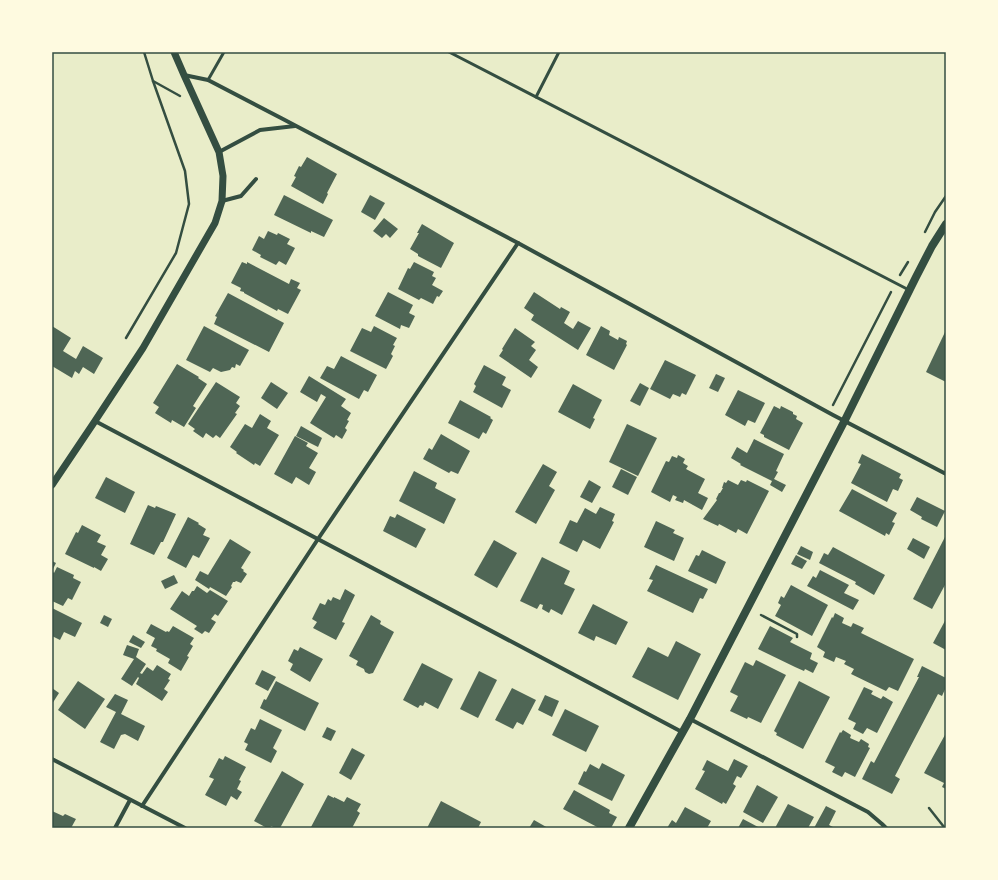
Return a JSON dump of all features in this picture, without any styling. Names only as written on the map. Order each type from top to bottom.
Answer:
[{"type":"main road","points":[[629,828],[690,719],[845,420],[909,290],[932,246],[946,224]]},
{"type":"street","points":[[52,485],[143,348],[215,223],[222,201],[223,176],[219,152],[174,52]]},
{"type":"street","points":[[184,75],[208,80],[296,126],[518,243],[833,415],[946,474]]},
{"type":"street","points":[[219,152],[260,130],[296,126]]},
{"type":"street","points":[[222,201],[241,196],[256,179]]},
{"type":"street","points":[[142,806],[318,539],[518,243]]},
{"type":"street","points":[[95,421],[682,732]]},
{"type":"street","points":[[690,719],[868,812],[886,828]]},
{"type":"street","points":[[52,759],[185,828]]},
{"type":"street","points":[[115,828],[130,800]]},
{"type":"lane","points":[[208,80],[224,52]]},
{"type":"lane","points":[[449,52],[909,290]]},
{"type":"lane","points":[[536,97],[559,52]]},
{"type":"path","points":[[126,338],[176,253],[189,204],[185,170],[144,52]]},
{"type":"path","points":[[153,81],[179,95]]},
{"type":"path","points":[[921,238],[942,200],[946,196]]},
{"type":"path","points":[[832,405],[910,257]]},
{"type":"path","points":[[761,615],[796,634],[798,637]]},
{"type":"path","points":[[929,808],[944,827]]},
{"type":"building","points":[[307,157],[337,174],[323,204],[291,186],[296,177],[294,176],[299,166],[301,167]]},
{"type":"building","points":[[284,195],[333,220],[324,237],[311,231],[311,233],[274,215]]},
{"type":"building","points":[[370,195],[385,203],[375,220],[361,212]]},
{"type":"building","points":[[384,218],[398,229],[390,238],[386,234],[382,238],[373,231]]},
{"type":"building","points":[[422,224],[454,243],[441,268],[418,256],[418,254],[410,249]]},
{"type":"building","points":[[268,231],[277,235],[278,233],[290,239],[287,244],[295,248],[286,265],[279,261],[276,265],[260,257],[261,255],[252,250],[259,236],[264,239]]},
{"type":"building","points":[[242,262],[247,264],[247,262],[289,284],[291,279],[300,283],[297,288],[301,290],[288,314],[278,309],[277,311],[240,291],[241,288],[231,283]]},
{"type":"building","points":[[414,262],[434,272],[432,276],[436,278],[432,285],[443,291],[439,297],[437,296],[433,304],[421,298],[419,300],[398,289],[408,268],[410,269]]},
{"type":"building","points":[[388,292],[413,305],[409,313],[415,316],[409,328],[401,325],[400,329],[375,316]]},
{"type":"building","points":[[534,292],[560,309],[561,307],[570,312],[564,323],[573,329],[578,321],[591,328],[578,350],[531,320],[534,315],[524,308]]},
{"type":"building","points":[[228,293],[284,323],[269,352],[214,324],[217,317],[215,316]]},
{"type":"building","points":[[52,326],[71,338],[63,351],[76,359],[83,346],[103,358],[94,374],[83,367],[79,374],[75,371],[72,378],[52,366]]},
{"type":"building","points":[[204,326],[249,350],[240,366],[236,364],[235,368],[232,367],[230,370],[221,372],[213,368],[210,372],[186,360]]},
{"type":"building","points":[[374,326],[397,338],[393,345],[395,346],[391,354],[393,356],[386,369],[350,351],[362,328],[371,332]]},
{"type":"building","points":[[601,326],[610,331],[609,335],[618,340],[619,337],[627,341],[627,345],[614,370],[586,355]]},
{"type":"building","points":[[515,328],[535,342],[531,346],[536,350],[529,360],[538,367],[531,378],[499,356]]},
{"type":"building","points":[[946,330],[946,382],[926,372]]},
{"type":"building","points":[[341,356],[377,375],[368,392],[364,390],[359,399],[320,378],[327,366],[334,369]]},
{"type":"building","points":[[665,360],[696,375],[686,395],[682,393],[680,397],[673,394],[670,399],[650,389]]},
{"type":"building","points":[[177,364],[199,377],[198,378],[207,384],[193,406],[196,408],[184,427],[172,420],[171,423],[155,413],[159,407],[153,403]]},
{"type":"building","points":[[484,365],[506,377],[502,385],[511,390],[502,408],[473,392],[476,386],[474,384]]},
{"type":"building","points":[[716,374],[725,378],[718,392],[709,388]]},
{"type":"building","points":[[309,376],[346,399],[341,406],[351,413],[345,428],[347,430],[342,439],[336,435],[334,438],[310,423],[326,397],[321,394],[317,402],[300,392]]},
{"type":"building","points":[[216,382],[240,397],[236,403],[240,406],[235,413],[237,414],[220,438],[216,435],[213,438],[206,433],[203,438],[193,431],[195,429],[188,424]]},
{"type":"building","points":[[271,382],[288,393],[277,409],[261,398]]},
{"type":"building","points":[[640,383],[649,388],[640,406],[630,401]]},
{"type":"building","points":[[573,384],[602,400],[593,418],[595,419],[590,429],[558,412]]},
{"type":"building","points":[[738,390],[765,403],[755,423],[748,420],[745,426],[725,415]]},
{"type":"building","points":[[460,400],[491,417],[490,418],[493,420],[486,434],[483,432],[479,439],[448,423]]},
{"type":"building","points":[[774,406],[780,409],[781,406],[793,412],[793,414],[797,416],[796,419],[803,423],[789,450],[764,437],[764,435],[760,433]]},
{"type":"building","points":[[260,414],[271,421],[267,428],[279,435],[260,466],[255,463],[254,465],[230,447],[245,424],[252,428]]},
{"type":"building","points":[[627,424],[657,438],[638,476],[609,462]]},
{"type":"building","points":[[301,426],[322,438],[318,447],[296,436]]},
{"type":"building","points":[[441,434],[470,451],[458,474],[451,471],[449,473],[423,459],[429,448],[432,450]]},
{"type":"building","points":[[295,436],[308,443],[306,446],[318,453],[309,468],[316,472],[309,485],[296,477],[292,484],[274,474]]},
{"type":"building","points":[[754,439],[784,454],[774,479],[786,485],[782,492],[770,485],[772,481],[740,465],[741,464],[731,458],[737,447],[747,453]]},
{"type":"building","points":[[862,454],[901,474],[899,478],[903,480],[898,491],[893,489],[887,502],[851,483],[861,464],[858,463]]},
{"type":"building","points":[[678,455],[685,459],[683,463],[688,466],[686,469],[705,479],[698,493],[708,498],[702,510],[684,500],[683,503],[675,500],[677,497],[673,495],[670,502],[651,492],[666,461],[669,462],[672,456],[677,458]]},
{"type":"building","points":[[543,464],[557,472],[549,486],[555,490],[536,524],[515,512]]},
{"type":"building","points":[[621,469],[637,477],[628,495],[612,487]]},
{"type":"building","points":[[414,471],[437,483],[435,488],[456,499],[444,524],[399,501]]},
{"type":"building","points":[[106,477],[135,492],[125,513],[95,498]]},
{"type":"building","points":[[589,480],[601,487],[592,503],[580,497]]},
{"type":"building","points":[[728,480],[738,485],[741,480],[746,482],[747,480],[769,491],[747,534],[738,529],[736,533],[719,524],[718,526],[703,519],[717,500],[716,499],[723,488],[724,482],[726,483]]},
{"type":"building","points":[[852,489],[897,513],[892,522],[895,523],[889,535],[886,533],[885,536],[839,511]]},
{"type":"building","points":[[917,497],[945,511],[937,527],[921,519],[922,517],[910,510]]},
{"type":"building","points":[[148,505],[155,508],[156,506],[176,514],[163,542],[161,542],[154,555],[130,544]]},
{"type":"building","points":[[600,507],[615,514],[612,521],[614,522],[600,549],[583,540],[577,552],[559,543],[570,520],[577,523],[585,508],[596,514]]},
{"type":"building","points":[[397,514],[426,529],[416,548],[383,531],[390,516],[395,518]]},
{"type":"building","points":[[188,517],[206,529],[203,535],[210,538],[199,558],[193,555],[186,568],[167,558]]},
{"type":"building","points":[[656,521],[675,530],[673,533],[684,538],[674,561],[644,547]]},
{"type":"building","points":[[82,525],[101,535],[97,542],[106,546],[101,555],[108,559],[101,571],[65,554],[76,532],[78,533]]},
{"type":"building","points":[[946,535],[946,583],[932,609],[913,599]]},
{"type":"building","points":[[913,538],[930,547],[924,559],[907,549]]},
{"type":"building","points":[[230,539],[251,552],[241,568],[247,574],[241,583],[236,581],[233,582],[232,587],[226,596],[210,587],[209,589],[195,580],[200,571],[208,575]]},
{"type":"building","points":[[494,540],[517,553],[497,588],[474,575]]},
{"type":"building","points":[[801,546],[813,552],[810,560],[797,554]]},
{"type":"building","points":[[833,547],[885,575],[874,595],[855,584],[856,582],[819,563],[824,553],[828,555]]},
{"type":"building","points":[[702,550],[726,562],[716,584],[688,571],[696,555],[699,556]]},
{"type":"building","points":[[796,555],[807,561],[802,569],[791,564]]},
{"type":"building","points":[[542,557],[570,571],[564,584],[575,589],[562,615],[551,609],[549,613],[542,609],[543,605],[540,604],[537,609],[520,601]]},
{"type":"building","points":[[52,561],[56,563],[52,571]]},
{"type":"building","points":[[656,565],[708,589],[703,599],[700,598],[693,613],[647,591],[653,580],[649,579]]},
{"type":"building","points":[[57,567],[74,575],[73,578],[81,582],[72,600],[68,598],[63,606],[52,601],[52,571],[54,573]]},
{"type":"building","points":[[820,570],[849,585],[844,593],[859,600],[853,610],[807,586],[813,576],[816,578]]},
{"type":"building","points":[[174,575],[178,583],[165,589],[161,581]]},
{"type":"building","points":[[791,585],[828,605],[812,636],[775,616],[781,605],[778,603],[781,596],[784,598]]},
{"type":"building","points":[[197,586],[207,593],[210,590],[228,601],[218,616],[215,614],[211,619],[216,622],[209,633],[205,631],[202,634],[194,629],[197,626],[170,609],[182,591],[189,596]]},
{"type":"building","points":[[345,589],[355,595],[342,622],[345,623],[336,640],[313,628],[317,622],[312,619],[320,603],[325,605],[328,599],[331,601],[333,597],[340,600]]},
{"type":"building","points":[[593,604],[628,622],[616,645],[596,636],[594,641],[578,633]]},
{"type":"building","points":[[52,608],[82,623],[75,637],[64,632],[60,640],[52,636]]},
{"type":"building","points":[[835,613],[844,618],[842,623],[851,627],[853,623],[864,628],[861,633],[914,659],[898,691],[889,687],[886,691],[851,674],[854,669],[844,664],[846,661],[836,657],[834,662],[823,657],[825,652],[817,647]]},
{"type":"building","points":[[104,615],[112,619],[108,627],[100,623]]},
{"type":"building","points":[[371,615],[381,621],[380,624],[394,632],[373,673],[369,674],[365,672],[364,669],[356,665],[358,661],[349,656]]},
{"type":"building","points":[[946,619],[946,650],[933,643]]},
{"type":"building","points":[[151,624],[166,632],[169,632],[173,626],[194,638],[190,644],[193,646],[187,656],[189,657],[181,671],[168,663],[170,659],[156,651],[157,649],[151,646],[155,638],[146,633]]},
{"type":"building","points":[[770,626],[793,638],[790,642],[812,653],[810,659],[818,663],[813,673],[805,669],[804,671],[758,649]]},
{"type":"building","points":[[133,635],[145,642],[141,648],[129,642]]},
{"type":"building","points":[[676,641],[701,654],[678,700],[632,677],[648,647],[668,657]]},
{"type":"building","points":[[127,645],[139,649],[136,657],[146,664],[140,673],[142,674],[147,667],[153,671],[157,665],[171,674],[168,679],[170,680],[164,689],[168,692],[162,701],[136,684],[139,678],[138,677],[132,686],[121,679],[134,659],[123,655]]},
{"type":"building","points":[[300,647],[323,659],[310,682],[290,670],[293,664],[288,661],[294,649],[298,651]]},
{"type":"building","points":[[756,660],[786,675],[761,723],[748,717],[747,719],[730,711],[738,696],[730,692],[745,662],[753,666]]},
{"type":"building","points":[[422,663],[453,679],[438,709],[425,702],[423,706],[420,705],[418,708],[403,700]]},
{"type":"building","points":[[922,666],[946,678],[946,687],[942,696],[938,694],[895,776],[900,779],[892,794],[862,779],[871,761],[874,763],[919,677],[917,677]]},
{"type":"building","points":[[262,670],[276,677],[268,691],[255,684]]},
{"type":"building","points":[[479,671],[497,680],[478,718],[460,709]]},
{"type":"building","points":[[78,681],[105,699],[85,729],[58,710]]},
{"type":"building","points":[[276,681],[319,703],[305,731],[260,708]]},
{"type":"building","points":[[799,681],[830,697],[803,749],[776,735],[777,733],[774,731]]},
{"type":"building","points":[[864,687],[873,691],[871,694],[881,699],[883,696],[893,702],[877,733],[867,728],[863,734],[853,729],[856,723],[848,719]]},
{"type":"building","points":[[52,688],[59,693],[52,704]]},
{"type":"building","points":[[512,688],[536,700],[523,725],[517,722],[513,729],[495,720]]},
{"type":"building","points":[[115,694],[128,700],[121,714],[145,726],[138,741],[125,734],[121,735],[114,749],[100,742],[116,712],[106,707]]},
{"type":"building","points":[[545,695],[559,701],[552,717],[538,710]]},
{"type":"building","points":[[565,709],[599,726],[586,752],[552,735]]},
{"type":"building","points":[[260,719],[282,730],[273,748],[277,751],[271,763],[245,750],[248,744],[244,742],[251,728],[255,730]]},
{"type":"building","points":[[327,727],[336,731],[331,741],[322,737]]},
{"type":"building","points":[[843,730],[851,735],[850,738],[859,742],[861,739],[869,744],[868,747],[870,748],[855,777],[845,772],[842,777],[832,772],[835,767],[825,762],[840,732],[841,733]]},
{"type":"building","points":[[946,733],[946,789],[942,787],[944,783],[924,773]]},
{"type":"building","points":[[352,748],[365,755],[351,780],[339,773]]},
{"type":"building","points":[[225,756],[246,767],[239,780],[241,781],[237,789],[242,792],[237,800],[231,796],[226,806],[205,795],[214,779],[209,777],[219,758],[223,760]]},
{"type":"building","points":[[734,759],[748,766],[741,778],[737,776],[733,784],[736,786],[726,804],[723,802],[722,804],[695,789],[705,771],[702,770],[707,760],[728,771]]},
{"type":"building","points":[[602,763],[625,775],[612,801],[578,784],[584,771],[586,772],[590,764],[599,769]]},
{"type":"building","points":[[282,771],[304,784],[280,828],[271,826],[270,828],[267,828],[254,821]]},
{"type":"building","points":[[757,785],[778,797],[763,823],[743,812]]},
{"type":"building","points":[[574,790],[610,810],[609,813],[617,817],[611,828],[599,828],[563,809]]},
{"type":"building","points":[[328,795],[344,802],[347,797],[361,804],[357,811],[360,813],[352,828],[311,827]]},
{"type":"building","points":[[441,801],[481,822],[478,828],[427,828]]},
{"type":"building","points":[[788,804],[814,817],[808,828],[775,828]]},
{"type":"building","points":[[826,806],[836,811],[829,825],[835,828],[814,828]]},
{"type":"building","points":[[685,807],[711,821],[707,828],[667,828],[672,820],[676,823]]},
{"type":"building","points":[[52,811],[63,816],[65,814],[76,819],[71,828],[52,828]]},
{"type":"building","points":[[743,819],[760,828],[738,828]]},
{"type":"building","points":[[534,820],[548,828],[529,828]]}]
